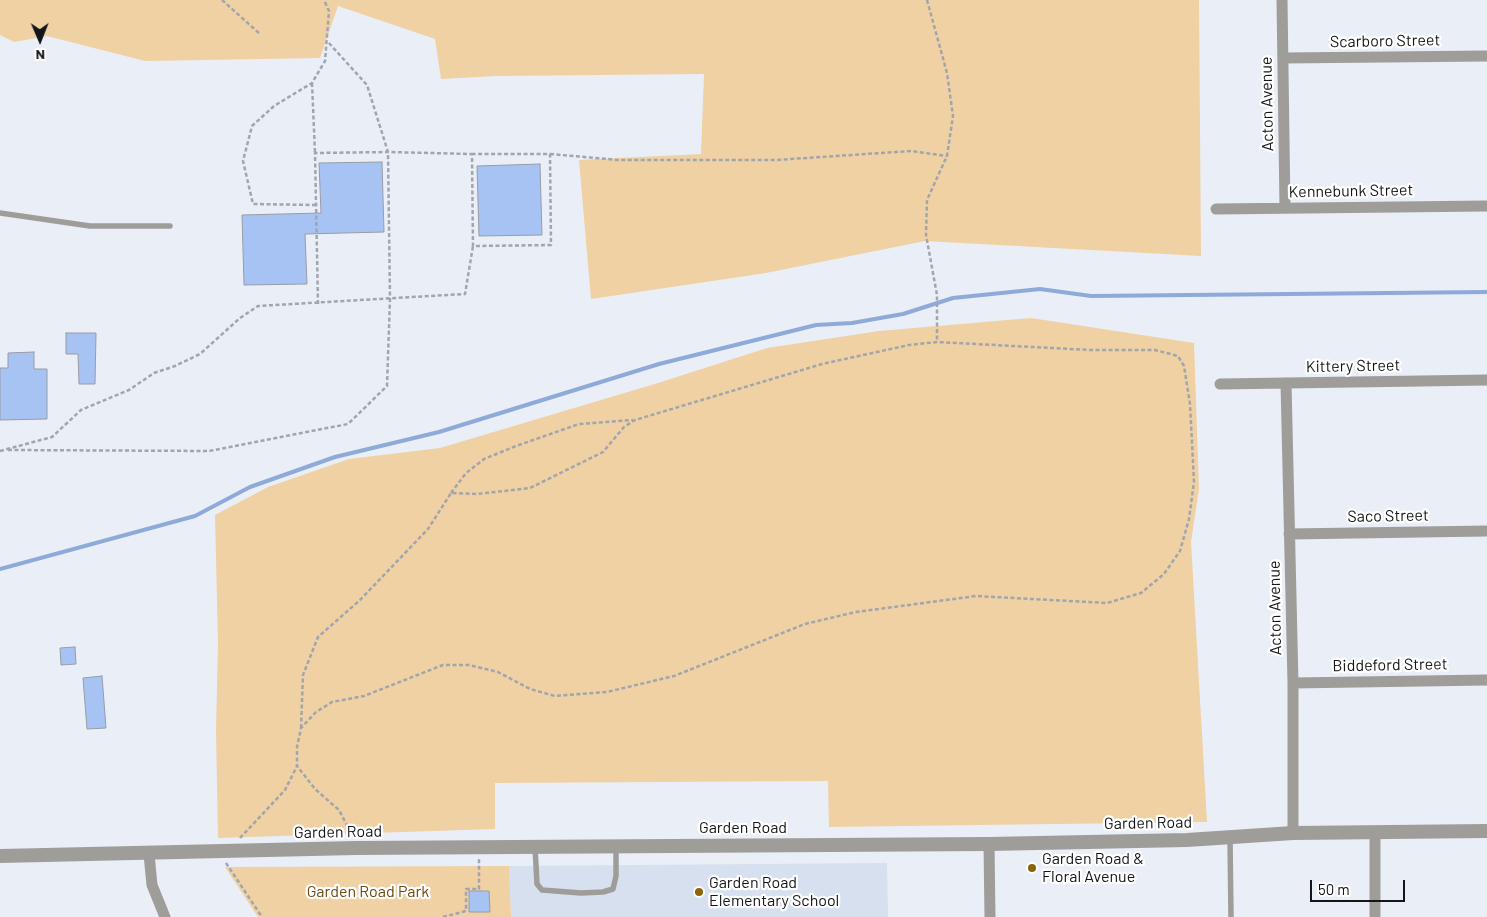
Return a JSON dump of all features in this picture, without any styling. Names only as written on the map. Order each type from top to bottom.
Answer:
[{"type":"street","name":"Acton Avenue","points":[[1282,0],[1285,208]]},
{"type":"street","name":"Scarboro Street","points":[[1283,58],[1487,56]]},
{"type":"street","name":"Kennebunk Street","points":[[1216,209],[1487,206]]},
{"type":"street","name":"Kittery Street","points":[[1220,384],[1487,380]]},
{"type":"street","name":"Acton Avenue","points":[[1286,383],[1293,683],[1293,833]]},
{"type":"street","name":"Saco Street","points":[[1289,534],[1487,531]]},
{"type":"street","name":"Biddeford Street","points":[[1293,683],[1487,680]]},
{"type":"street","name":"Garden Road","points":[[0,856],[356,848],[989,844],[1230,838],[1293,833],[1487,831]]},
{"type":"street","points":[[1375,832],[1375,917]]},
{"type":"street","points":[[989,844],[990,917]]},
{"type":"street","points":[[150,854],[152,886],[165,917]]},
{"type":"lane","points":[[0,213],[90,226],[170,226]]},
{"type":"lane","points":[[1230,838],[1231,917]]},
{"type":"lane","points":[[535,847],[537,884],[542,890],[580,893],[603,892],[613,889],[616,876],[616,847]]},
{"type":"path","points":[[222,0],[260,34]]},
{"type":"path","points":[[316,206],[253,204],[243,161],[252,126],[274,106],[312,83],[325,60],[328,42],[329,11],[324,0]]},
{"type":"path","points":[[927,0],[947,73],[954,116],[947,156],[927,200],[926,234],[937,295],[937,342]]},
{"type":"path","points":[[0,451],[209,451],[348,424],[387,386],[390,299],[388,152],[367,84],[328,42]]},
{"type":"path","points":[[312,83],[318,304]]},
{"type":"path","points":[[315,154],[388,152],[550,154],[619,160],[776,160],[910,152],[947,156]]},
{"type":"path","points":[[8,450],[52,437],[81,410],[129,390],[154,373],[176,366],[200,354],[240,318],[258,306],[466,294],[473,246],[472,154]]},
{"type":"path","points":[[473,246],[551,245],[550,154]]},
{"type":"path","points":[[262,917],[223,852],[285,790],[298,766],[297,747],[301,728],[303,675],[318,637],[360,600],[428,529],[451,493],[466,474],[484,459],[579,424],[635,420],[822,364],[909,345],[937,342],[1090,350],[1155,350],[1178,356],[1184,366],[1190,404],[1194,482],[1189,519],[1180,551],[1164,574],[1141,593],[1107,603],[976,596],[856,612],[805,624],[674,676],[607,692],[555,696],[530,689],[498,672],[469,665],[443,665],[364,696],[332,702],[316,712],[301,728]]},
{"type":"path","points":[[451,493],[477,494],[530,488],[603,452],[624,427],[635,420]]},
{"type":"path","points":[[298,766],[314,789],[339,810],[350,830],[356,848]]},
{"type":"path","points":[[443,917],[466,911],[466,890],[479,889],[479,848]]},
{"type":"shaded area","name":"Garden Road Elementary School","points":[[887,863],[888,917],[511,917],[509,866]]},
{"type":"green space","points":[[0,0],[1199,0],[1201,256],[925,241],[766,273],[591,299],[579,160],[701,154],[704,74],[496,76],[441,79],[435,39],[338,6],[320,58],[145,61],[47,36],[14,42],[0,35]]},
{"type":"green space","points":[[1031,318],[1194,343],[1199,489],[1191,542],[1207,822],[829,827],[828,781],[495,783],[495,829],[218,838],[216,731],[218,643],[215,515],[268,487],[349,459],[440,448],[658,383],[767,348],[879,331]]},
{"type":"green space","name":"Garden Road Park","points":[[509,866],[511,917],[258,917],[225,867]]},
{"type":"building","points":[[382,162],[384,232],[305,234],[307,284],[244,285],[242,215],[321,213],[319,163]]},
{"type":"building","points":[[540,164],[542,235],[479,236],[477,166]]},
{"type":"building","points":[[66,333],[96,333],[95,384],[79,384],[78,354],[66,354]]},
{"type":"building","points":[[34,352],[34,369],[47,369],[47,419],[0,420],[0,368],[8,368],[8,353]]},
{"type":"building","points":[[75,647],[76,664],[61,665],[60,648]]},
{"type":"building","points":[[102,676],[106,728],[87,729],[83,678]]},
{"type":"building","points":[[469,891],[489,891],[490,912],[469,912]]},
{"type":"waterway","points":[[0,569],[195,516],[250,487],[335,457],[439,432],[659,364],[816,325],[852,323],[903,314],[953,298],[1040,289],[1091,296],[1487,292]]},
{"type":"place","name":"Garden Road & Floral Avenue","points":[[1032,868]]},
{"type":"place","name":"Garden Road Elementary School","points":[[699,892]]}]
